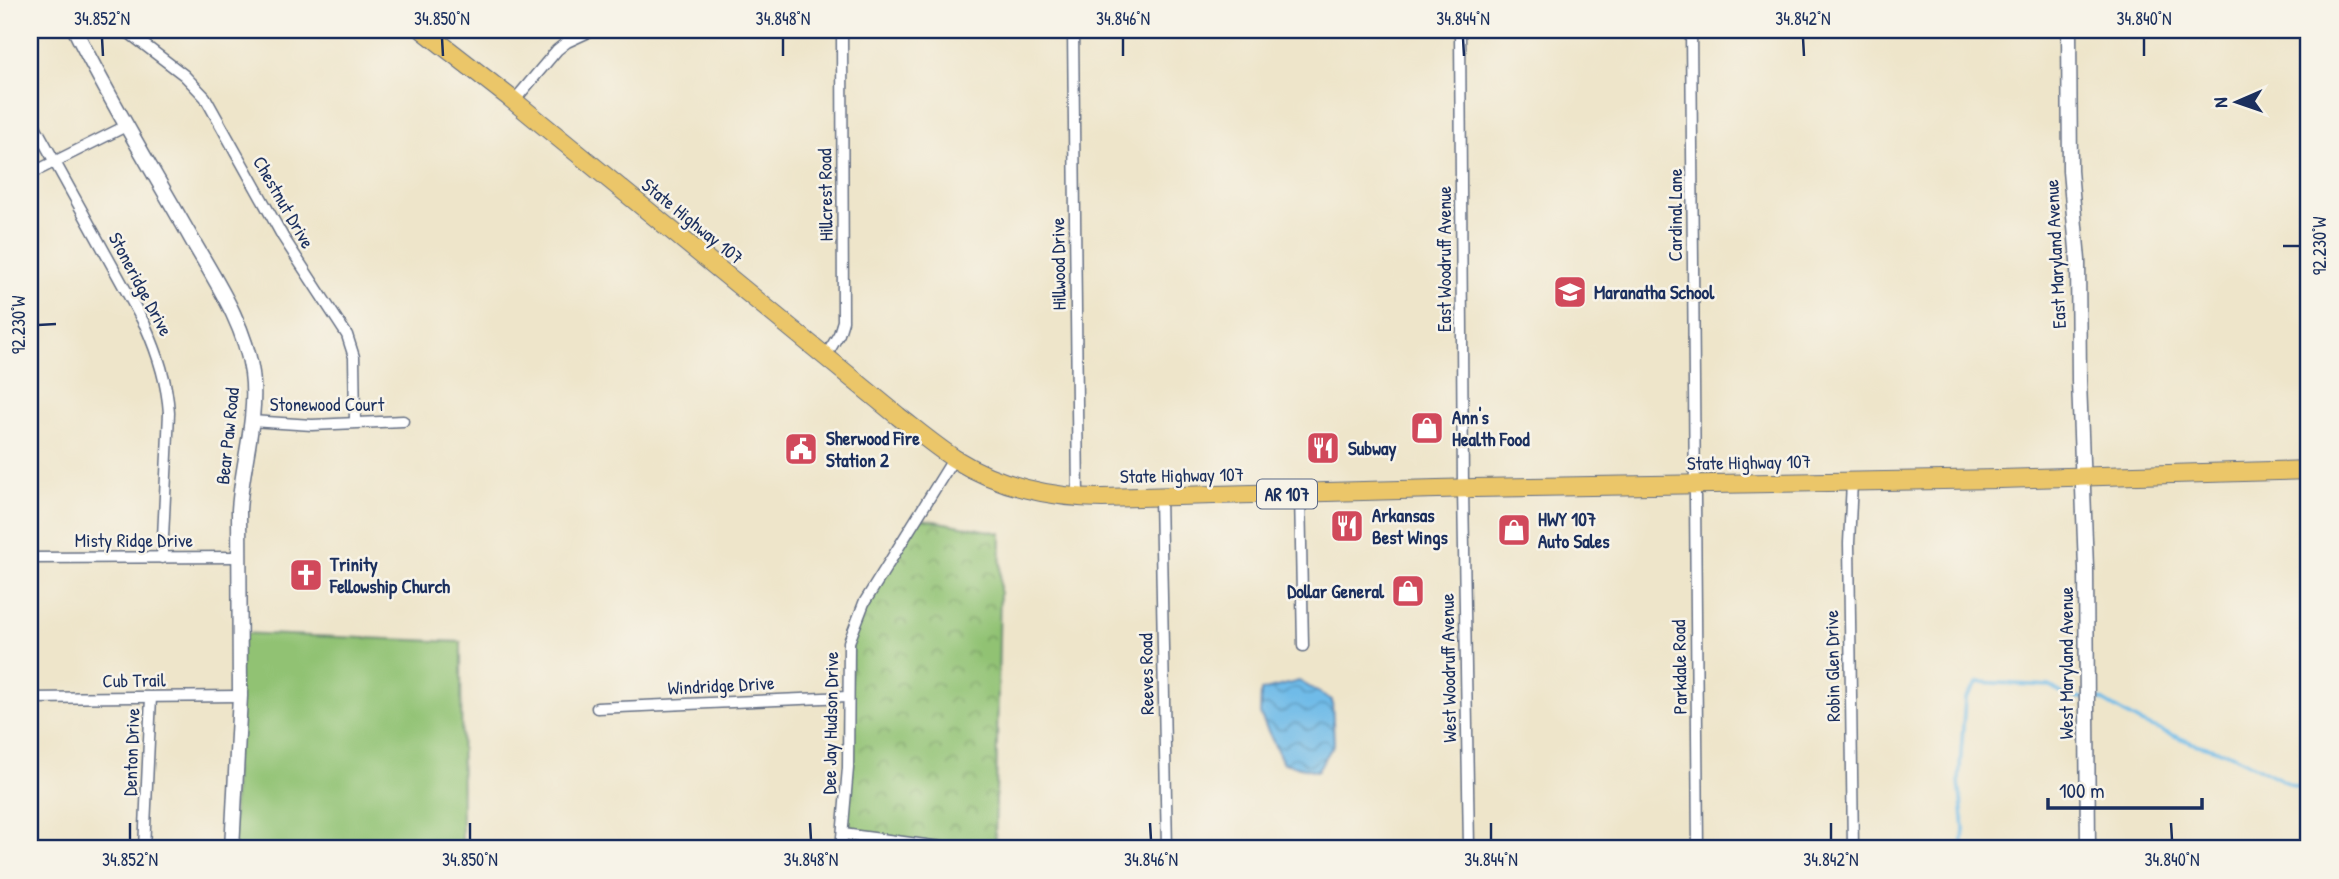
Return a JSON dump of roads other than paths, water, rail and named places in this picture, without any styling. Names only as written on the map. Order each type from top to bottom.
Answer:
[{"type":"main road","name":"State Highway 107","points":[[423,30],[954,458],[1005,482],[1032,490],[1078,498],[1160,497],[2309,470]]},
{"type":"street","name":"Bear Paw Road","points":[[78,30],[126,126],[238,324],[246,345],[252,375],[251,421],[241,482],[238,557],[240,696],[232,849]]},
{"type":"street","name":"Chestnut Drive","points":[[125,30],[184,75],[205,97],[283,237],[347,335],[354,357],[355,422]]},
{"type":"street","points":[[514,101],[557,50],[567,42],[593,30]]},
{"type":"street","name":"Hillcrest Road","points":[[825,356],[839,334],[843,321],[842,30]]},
{"type":"street","name":"Hillwood Drive","points":[[1073,30],[1078,498]]},
{"type":"street","name":"East Woodruff Avenue","points":[[1460,30],[1463,489]]},
{"type":"street","name":"Cardinal Lane","points":[[1691,30],[1694,484]]},
{"type":"street","name":"East Maryland Avenue","points":[[2069,30],[2070,171],[2078,260],[2082,476]]},
{"type":"street","name":"Stoneridge Drive","points":[[30,117],[145,325],[163,371],[169,413],[162,558]]},
{"type":"street","points":[[30,174],[126,126]]},
{"type":"street","name":"Stonewood Court","points":[[251,421],[312,425],[403,421]]},
{"type":"street","name":"Dee Jay Hudson Drive","points":[[841,849],[848,768],[849,642],[864,603],[954,458]]},
{"type":"street","name":"West Maryland Avenue","points":[[2082,476],[2088,849]]},
{"type":"street","name":"Robin Glen Drive","points":[[1852,482],[1849,543],[1853,849]]},
{"type":"street","name":"Parkdale Road","points":[[1694,484],[1698,849]]},
{"type":"street","name":"West Woodruff Avenue","points":[[1463,489],[1469,847]]},
{"type":"street","points":[[1300,493],[1303,646]]},
{"type":"street","name":"Reeves Road","points":[[1160,497],[1167,849]]},
{"type":"street","name":"Misty Ridge Drive","points":[[30,558],[238,557]]},
{"type":"street","name":"Cub Trail","points":[[30,698],[240,696]]},
{"type":"street","name":"Denton Drive","points":[[144,849],[151,697]]},
{"type":"street","name":"Windridge Drive","points":[[597,708],[847,697]]},
{"type":"street","points":[[843,834],[956,849]]},
{"type":"water","points":[[1299,681],[1332,700],[1334,744],[1317,771],[1283,763],[1260,714],[1261,691]]},
{"type":"waterway","points":[[1962,849],[1964,829],[1959,781],[1965,699],[1978,682],[2050,686],[2068,697],[2084,698]]},
{"type":"waterway","points":[[2092,698],[2098,698],[2139,722],[2195,744],[2231,754],[2294,786],[2309,789]]},
{"type":"place","name":"Maranatha School","points":[[1570,292]]},
{"type":"place","name":"Ann's Health Food","points":[[1427,428]]},
{"type":"place","name":"Subway","points":[[1323,448]]},
{"type":"place","name":"Sherwood Fire Station 2","points":[[801,449]]},
{"type":"place","name":"Arkansas Best Wings","points":[[1347,526]]},
{"type":"place","name":"HWY 107 Auto Sales","points":[[1514,530]]},
{"type":"place","name":"Trinity Fellowship Church","points":[[306,575]]},
{"type":"place","name":"Dollar General","points":[[1408,591]]}]
